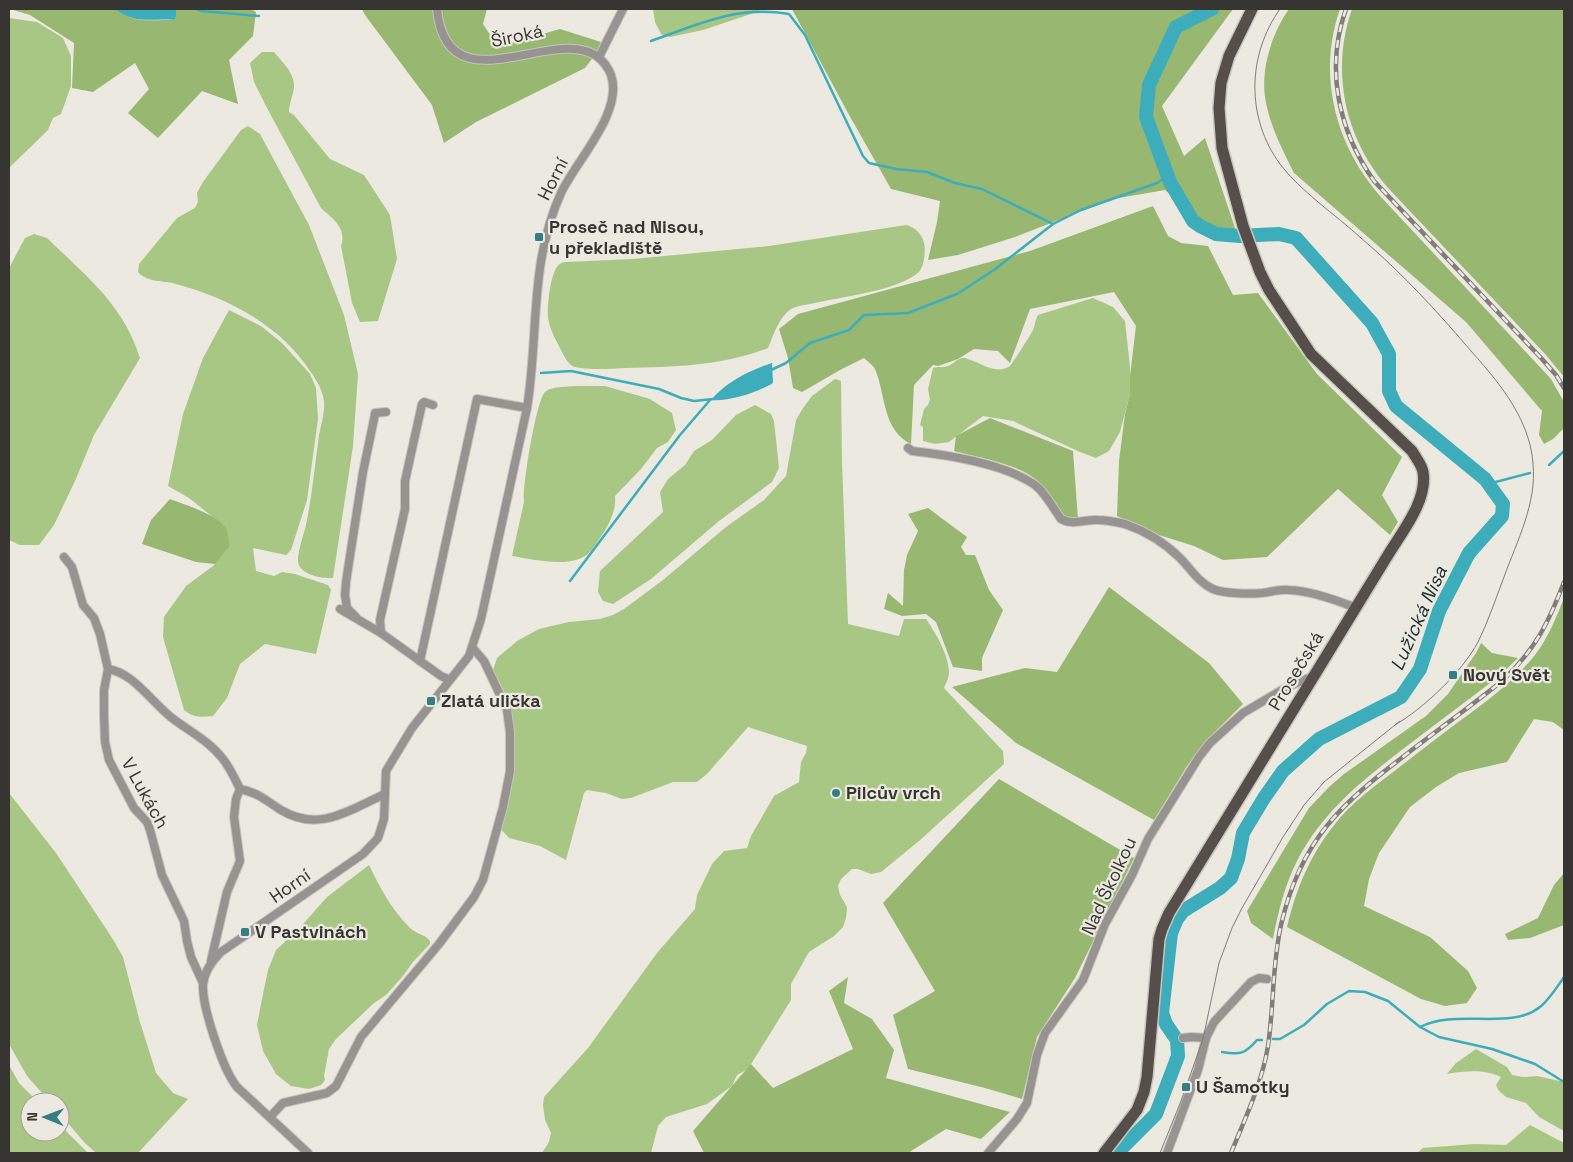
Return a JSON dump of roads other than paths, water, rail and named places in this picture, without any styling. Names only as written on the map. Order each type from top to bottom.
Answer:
[{"type":"main road","name":"Prosečská","points":[[1104,1153],[1137,1110],[1144,1092],[1147,1077],[1157,959],[1162,929],[1169,913],[1356,607],[1424,490],[1423,470],[1412,451],[1311,354],[1260,272],[1243,226],[1222,148],[1219,108],[1221,84],[1229,56],[1252,9]]},
{"type":"street","name":"Široká","points":[[437,9],[438,22],[446,39],[454,48],[468,56],[493,58],[558,43],[572,43],[584,46],[600,55]]},
{"type":"street","points":[[600,55],[623,9]]},
{"type":"street","name":"Horní","points":[[308,1153],[230,1078],[204,1002],[203,983],[212,961],[221,952],[364,854],[378,838],[384,819],[386,772],[412,728],[469,656],[481,619],[527,408],[537,280],[543,243],[561,192],[603,123],[613,98],[612,76],[600,55]]},
{"type":"street","points":[[420,661],[477,400],[527,408]]},
{"type":"street","points":[[381,633],[380,620],[405,509],[404,481],[422,404],[424,402],[433,405]]},
{"type":"street","points":[[356,617],[347,608],[346,582],[375,411],[386,412]]},
{"type":"street","points":[[908,448],[958,457],[1018,476],[1033,483],[1061,519],[1066,522],[1074,523],[1097,520],[1126,525],[1142,532],[1164,543],[1200,579],[1213,589],[1236,593],[1301,591],[1314,593],[1356,607]]},
{"type":"street","name":"V Lukách","points":[[64,557],[72,567],[83,605],[94,618],[108,668],[104,690],[104,707],[105,742],[109,760],[134,808],[147,822],[162,875],[184,921],[191,957],[203,983]]},
{"type":"street","points":[[340,609],[381,633],[441,676],[450,680]]},
{"type":"street","points":[[270,1118],[283,1103],[327,1093],[336,1086],[361,1037],[439,944],[474,897],[483,880],[503,807],[510,771],[510,732],[507,710],[502,697],[484,661],[472,647]]},
{"type":"street","points":[[108,668],[120,672],[144,691],[170,716],[214,749],[224,759],[240,789],[254,792],[298,819],[318,821],[332,818],[385,794]]},
{"type":"street","name":"Nad Školkou","points":[[988,1153],[1017,1120],[1027,1103],[1044,1033],[1083,980],[1105,924],[1132,875],[1148,839],[1200,757],[1210,743],[1244,713],[1287,687],[1314,676]]},
{"type":"street","points":[[212,961],[227,892],[240,861],[234,818],[236,799],[240,789]]},
{"type":"street","points":[[1167,1153],[1198,1070],[1206,1038],[1214,1022],[1251,982],[1259,978],[1267,979]]},
{"type":"street","points":[[1183,1038],[1192,1036],[1206,1038]]},
{"type":"water","points":[[115,9],[176,9],[176,17],[174,20],[144,20],[130,17]]},
{"type":"water","points":[[772,363],[773,383],[743,396],[711,400],[739,377]]},
{"type":"waterway","points":[[196,9],[259,16]]},
{"type":"waterway","name":"Lužická Nisa","points":[[1117,1153],[1156,1114],[1178,1056],[1177,1040],[1166,1024],[1162,1013],[1171,933],[1177,919],[1183,911],[1220,888],[1231,878],[1238,859],[1243,833],[1283,771],[1319,739],[1401,697],[1420,669],[1439,611],[1469,553],[1502,516],[1503,504],[1485,479],[1396,406],[1389,391],[1389,354],[1372,323],[1296,238],[1279,234],[1240,236],[1216,234],[1193,221],[1170,182],[1146,117],[1149,85],[1176,27],[1212,9]]},
{"type":"waterway","points":[[651,41],[702,23],[735,14],[752,12],[789,14],[805,35],[863,156],[869,163],[896,169],[927,172],[955,183],[982,189],[1053,224]]},
{"type":"waterway","points":[[769,371],[786,363],[810,343],[849,330],[864,315],[908,313],[957,294],[994,270],[1053,224],[1081,210],[1157,183],[1168,176]]},
{"type":"waterway","points":[[541,373],[571,371],[659,389],[694,401],[713,399]]},
{"type":"waterway","points":[[570,581],[680,435],[710,400]]},
{"type":"waterway","points":[[1549,465],[1564,451]]},
{"type":"waterway","points":[[1488,484],[1530,473]]},
{"type":"waterway","points":[[1273,1039],[1280,1039],[1304,1025],[1327,1004],[1349,991],[1365,992],[1388,1001],[1420,1027],[1450,1019],[1514,1018],[1528,1014],[1543,1004],[1564,977]]},
{"type":"waterway","points":[[1420,1027],[1439,1037],[1492,1049],[1535,1064],[1564,1082]]},
{"type":"waterway","points":[[1222,1052],[1242,1052],[1257,1040],[1262,1040]]},
{"type":"tram line","points":[[1280,9],[1269,27],[1261,46],[1255,86],[1256,107],[1261,127],[1269,146],[1288,174],[1404,278],[1484,366],[1518,414],[1526,432],[1531,451],[1533,464],[1532,493],[1525,522],[1478,642],[1452,677],[1430,699],[1395,725]]},
{"type":"tram line","points":[[1160,1153],[1203,1039],[1219,963],[1232,928],[1242,908],[1304,805],[1324,782],[1400,721]]},
{"type":"railway","points":[[1346,9],[1336,54],[1336,76],[1344,120],[1351,141],[1362,161],[1374,181],[1542,359],[1564,388]]},
{"type":"railway","points":[[1231,1153],[1262,1074],[1270,1031],[1276,955],[1281,925],[1289,895],[1312,846],[1327,826],[1363,789],[1502,681],[1513,670],[1532,647],[1546,624],[1564,582]]},
{"type":"place","name":"Proseč nad Nisou, u překladiště","points":[[539,237]]},
{"type":"place","name":"Nový Svět","points":[[1453,675]]},
{"type":"place","name":"Zlatá ulička","points":[[431,701]]},
{"type":"place","name":"Pilcův vrch","points":[[836,793]]},
{"type":"place","name":"V Pastvinách","points":[[245,932]]},
{"type":"place","name":"U Šamotky","points":[[1186,1087]]}]
